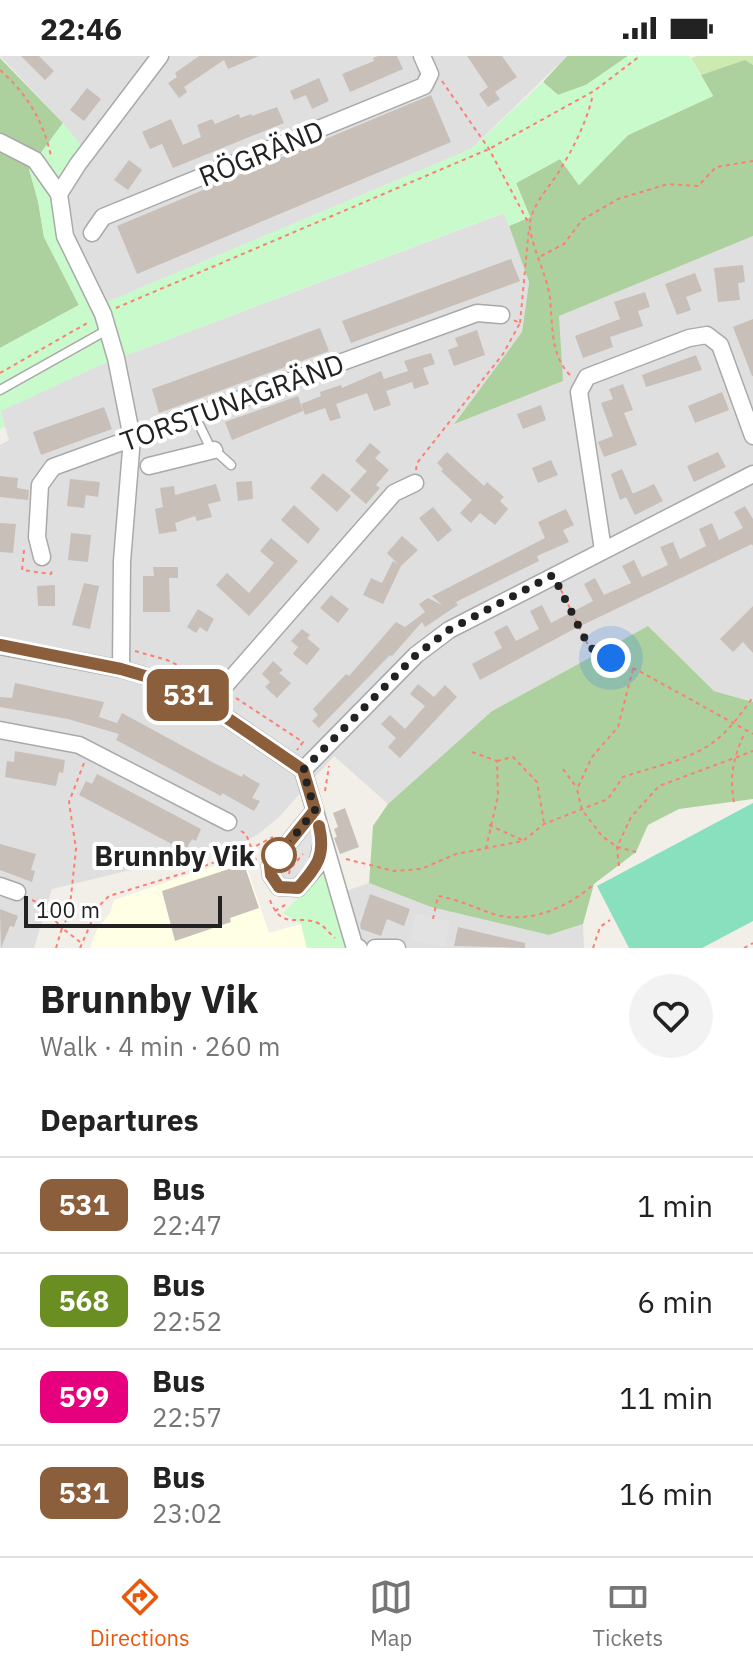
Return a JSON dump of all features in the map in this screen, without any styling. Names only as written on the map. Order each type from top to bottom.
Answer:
[{"type":"street","points":[[59,194],[160,56]]},
{"type":"street","points":[[422,56],[430,74]]},
{"type":"street","name":"RÖGRÄND","points":[[92,233],[103,217],[424,86],[430,74]]},
{"type":"street","points":[[0,142],[35,160],[59,194],[65,236],[106,322],[132,438],[122,561],[121,669]]},
{"type":"street","name":"TORSTUNAGRÄND","points":[[42,557],[37,537],[40,485],[53,467],[477,313],[501,315]]},
{"type":"street","points":[[603,550],[579,392],[587,377],[689,338],[707,335],[720,345],[753,436]]},
{"type":"street","points":[[149,466],[214,450]]},
{"type":"street","points":[[303,770],[416,655],[449,630],[753,474]]},
{"type":"street","points":[[208,705],[394,493],[415,483]]},
{"type":"street","points":[[0,646],[121,669],[162,681],[208,705],[303,770],[354,945],[359,948]]},
{"type":"street","points":[[0,730],[79,745],[228,822]]},
{"type":"street","points":[[315,810],[270,866],[271,875],[279,887],[298,888],[317,866],[323,842]]},
{"type":"street","points":[[0,886],[17,892]]},
{"type":"street","points":[[375,948],[397,948]]},
{"type":"lane","points":[[0,390],[106,322]]},
{"type":"lane","points":[[195,415],[209,445],[231,465]]},
{"type":"path","points":[[0,373],[489,149],[594,91],[640,56]]},
{"type":"path","points":[[0,70],[20,88],[37,111],[51,156]]},
{"type":"path","points":[[430,74],[445,83],[489,149],[529,224],[550,294],[554,350],[568,375],[587,377]]},
{"type":"path","points":[[415,483],[417,463],[503,354],[520,323],[529,224],[542,194],[575,143],[589,113],[594,91]]},
{"type":"path","points":[[539,258],[564,244],[582,220],[618,199],[668,184],[698,186],[716,167],[753,161]]},
{"type":"path","points":[[501,315],[520,323]]},
{"type":"path","points":[[553,575],[589,647],[753,734]]},
{"type":"path","points":[[577,789],[592,757],[618,727],[633,668]]},
{"type":"path","points":[[343,858],[394,871],[421,869],[456,854],[523,841],[544,824],[608,799],[623,777],[677,760],[711,744],[733,724],[753,697]]},
{"type":"path","points":[[734,802],[730,783],[733,758],[746,731]]},
{"type":"path","points":[[56,948],[69,915],[76,849],[69,802],[74,782],[89,751]]},
{"type":"path","points":[[619,866],[617,847],[631,817],[659,786],[704,772],[753,751]]},
{"type":"path","points":[[472,752],[497,761],[513,757],[537,782],[544,824]]},
{"type":"path","points":[[486,849],[498,796],[497,761]]},
{"type":"path","points":[[563,769],[577,789],[582,810],[602,836],[617,847],[636,852]]},
{"type":"path","points":[[228,822],[246,834],[256,861]]},
{"type":"path","points":[[489,825],[523,841]]},
{"type":"path","points":[[80,948],[98,907],[109,896],[252,848]]},
{"type":"path","points":[[433,919],[438,896],[461,900],[499,916],[534,916],[578,900],[594,884]]},
{"type":"path","points":[[17,892],[39,903],[62,928],[82,943]]},
{"type":"path","points":[[270,899],[274,912],[283,919],[318,923],[339,941]]},
{"type":"path","points":[[593,948],[600,927],[610,920]]},
{"type":"path","points":[[744,948],[753,943]]},
{"type":"shaded area","points":[[0,56],[567,56],[471,149],[107,302],[76,243],[68,196],[91,158],[63,123]]},
{"type":"shaded area","points":[[504,213],[529,282],[522,332],[455,422],[558,316],[753,236],[753,702],[714,691],[648,626],[492,711],[388,804],[334,756],[278,818],[257,835],[239,844],[52,889],[34,948],[0,948],[0,445],[9,440],[0,411],[98,366]]},
{"type":"shaded area","points":[[148,656],[198,677],[191,687],[145,667]]},
{"type":"shaded area","points":[[244,705],[294,739],[287,749],[237,715]]},
{"type":"shaded area","points":[[311,826],[316,840],[314,856],[295,883],[281,879],[277,868]]},
{"type":"shaded area","points":[[243,856],[269,933],[301,924],[307,948],[90,948],[114,900]]},
{"type":"shaded area","points":[[369,883],[431,907],[549,935],[583,924],[584,948],[361,948],[343,892]]},
{"type":"shaded area","points":[[416,914],[450,921],[445,947],[410,940]]},
{"type":"green space","points":[[567,56],[628,56],[586,85],[558,95],[543,82]]},
{"type":"green space","points":[[628,56],[689,56],[713,96],[628,135],[579,185],[560,159],[516,183],[530,217],[509,226],[503,213],[98,366],[1,411],[5,427],[0,429],[0,348],[79,305],[44,237],[29,169],[63,123],[91,158],[68,196],[76,243],[107,302],[471,149],[543,82],[558,95],[586,85]]},
{"type":"green space","points":[[753,56],[753,65],[745,61],[701,75],[691,58]]},
{"type":"green space","points":[[0,58],[63,123],[29,169],[44,237],[79,305],[0,348]]},
{"type":"green space","points":[[745,60],[753,65],[753,236],[559,316],[563,381],[454,424],[522,332],[529,282],[509,226],[530,217],[516,183],[560,159],[579,185],[628,135],[713,96],[701,75]]},
{"type":"green space","points":[[648,626],[714,691],[753,702],[753,799],[679,809],[648,825],[636,852],[594,884],[583,924],[549,935],[431,907],[369,883],[373,826],[388,804],[492,711]]},
{"type":"green space","points":[[753,803],[753,921],[702,948],[629,948],[597,886]]},
{"type":"green space","points":[[325,872],[361,948],[307,948],[301,924],[283,913]]},
{"type":"building","points":[[21,56],[39,56],[54,71],[45,80]]},
{"type":"building","points":[[199,56],[259,56],[228,69],[224,60],[184,87],[187,92],[179,98],[168,83],[177,77],[175,73]]},
{"type":"building","points":[[397,56],[403,69],[350,92],[342,74],[374,61],[373,58]]},
{"type":"building","points":[[467,56],[502,56],[517,77],[495,92],[500,99],[488,107],[479,94],[488,87]]},
{"type":"building","points":[[319,78],[329,101],[312,109],[306,95],[294,100],[290,91]]},
{"type":"building","points":[[87,88],[101,99],[84,121],[70,110]]},
{"type":"building","points":[[431,95],[451,142],[137,274],[117,226]]},
{"type":"building","points":[[277,107],[284,123],[173,168],[162,144],[150,149],[142,132],[171,119],[183,145],[201,137],[197,125],[212,119],[215,124],[239,114],[240,118],[252,116]]},
{"type":"building","points":[[129,160],[142,170],[128,190],[114,180]]},
{"type":"building","points":[[511,259],[520,281],[351,343],[342,321]]},
{"type":"building","points":[[743,265],[745,282],[738,283],[740,300],[718,302],[714,268]]},
{"type":"building","points":[[695,273],[702,291],[686,297],[691,310],[677,315],[665,284]]},
{"type":"building","points":[[645,292],[650,307],[638,311],[643,326],[610,337],[613,347],[583,358],[575,336],[620,319],[614,302]]},
{"type":"building","points":[[753,319],[753,376],[752,376],[733,327]]},
{"type":"building","points":[[320,328],[329,351],[159,413],[152,389]]},
{"type":"building","points":[[477,330],[485,355],[454,366],[448,350],[458,346],[455,338]]},
{"type":"building","points":[[431,353],[435,364],[423,368],[429,384],[414,389],[412,382],[386,391],[391,405],[374,411],[367,393],[336,404],[341,418],[330,421],[325,408],[305,415],[301,404],[321,396],[320,392],[341,385],[342,388],[381,371],[384,379],[408,371],[404,361]]},
{"type":"building","points":[[696,355],[702,370],[646,387],[642,375]]},
{"type":"building","points":[[623,384],[633,410],[624,413],[637,445],[604,457],[598,442],[613,436],[601,403],[613,399],[609,389]]},
{"type":"building","points":[[722,392],[729,410],[695,423],[688,406]]},
{"type":"building","points":[[298,396],[303,411],[232,440],[225,422]]},
{"type":"building","points":[[541,405],[546,420],[523,429],[517,414]]},
{"type":"building","points":[[104,407],[112,429],[41,455],[33,432]]},
{"type":"building","points":[[370,443],[381,452],[375,458],[389,470],[376,485],[380,488],[366,504],[350,490],[367,471],[355,461]]},
{"type":"building","points":[[447,452],[484,486],[487,482],[504,497],[500,501],[508,509],[495,525],[480,513],[471,523],[460,513],[472,500],[441,471],[443,469],[437,463]]},
{"type":"building","points":[[718,452],[726,467],[694,482],[687,466]]},
{"type":"building","points":[[551,460],[558,475],[538,483],[532,468]]},
{"type":"building","points":[[622,469],[633,494],[620,500],[611,474]]},
{"type":"building","points":[[323,473],[351,496],[337,512],[310,488]]},
{"type":"building","points":[[0,476],[18,478],[17,488],[29,490],[28,500],[0,497]]},
{"type":"building","points":[[70,479],[100,482],[98,497],[86,495],[84,508],[67,506]]},
{"type":"building","points":[[252,481],[253,499],[238,501],[236,482]]},
{"type":"building","points":[[216,484],[221,501],[208,504],[212,517],[197,521],[195,516],[175,523],[177,531],[159,534],[155,509],[163,507],[160,488],[174,486],[175,495]]},
{"type":"building","points":[[654,484],[663,501],[635,515],[626,497]]},
{"type":"building","points":[[294,505],[320,529],[308,544],[281,520]]},
{"type":"building","points":[[745,506],[753,519],[753,546],[572,630],[480,680],[472,664],[502,648],[494,632],[507,625],[516,641],[539,629],[530,611],[542,605],[551,623],[593,601],[584,584],[595,578],[604,595],[631,583],[622,566],[634,560],[642,577],[668,565],[660,547],[673,542],[680,559],[706,546],[699,529],[712,523],[719,540],[743,528],[734,512]]},
{"type":"building","points":[[433,507],[452,530],[438,542],[419,518]]},
{"type":"building","points":[[566,509],[574,525],[563,530],[569,542],[537,556],[539,561],[456,602],[458,605],[425,627],[422,622],[319,728],[312,721],[318,715],[313,709],[346,674],[349,676],[396,622],[405,627],[425,612],[419,604],[428,598],[442,605],[432,596],[545,538],[538,522]]},
{"type":"building","points":[[0,523],[16,524],[13,553],[0,552]]},
{"type":"building","points":[[71,533],[91,535],[88,562],[68,560]]},
{"type":"building","points":[[402,536],[418,550],[401,566],[383,604],[363,595],[371,578],[382,583],[393,561],[398,564],[387,553]]},
{"type":"building","points":[[271,538],[298,561],[249,616],[216,585],[227,573],[249,593],[274,563],[260,551]]},
{"type":"building","points":[[153,567],[178,567],[178,578],[169,578],[170,612],[143,612],[143,576],[154,576]]},
{"type":"building","points":[[84,583],[99,586],[90,629],[72,625]]},
{"type":"building","points":[[55,585],[55,606],[38,606],[37,586]]},
{"type":"building","points":[[331,595],[349,609],[338,623],[320,608]]},
{"type":"building","points":[[753,606],[753,653],[743,642],[733,652],[720,639]]},
{"type":"building","points":[[198,609],[214,619],[207,632],[200,627],[196,633],[187,627]]},
{"type":"building","points":[[302,629],[320,649],[307,665],[293,654],[298,647],[291,641]]},
{"type":"building","points":[[273,661],[283,670],[279,673],[291,683],[277,698],[265,687],[270,682],[262,674]]},
{"type":"building","points":[[15,683],[104,702],[99,717],[117,723],[122,713],[212,762],[242,777],[243,774],[260,784],[252,798],[260,801],[254,811],[222,793],[221,796],[116,740],[119,734],[68,719],[0,707],[0,697],[12,698]]},
{"type":"building","points":[[418,684],[434,697],[445,685],[457,697],[400,758],[388,747],[396,738],[381,724],[390,715],[405,729],[425,706],[410,694]]},
{"type":"building","points":[[15,751],[65,760],[56,786],[5,777],[7,761],[14,762]]},
{"type":"building","points":[[97,774],[201,829],[196,841],[192,839],[185,851],[79,795],[86,781],[92,784]]},
{"type":"building","points":[[345,808],[359,847],[340,854],[334,838],[337,837],[334,829],[338,827],[333,813]]},
{"type":"building","points":[[0,844],[36,854],[31,870],[35,871],[32,882],[0,870]]},
{"type":"building","points":[[244,864],[259,908],[230,918],[231,922],[175,941],[162,891]]},
{"type":"building","points":[[370,894],[410,909],[404,926],[387,919],[381,936],[361,929]]},
{"type":"building","points":[[0,909],[18,916],[1,948]]},
{"type":"building","points":[[458,927],[525,943],[525,948],[454,946]]},
{"type":"bus line","name":"531","points":[[0,645],[121,669],[162,681],[208,705],[303,770],[315,810],[270,866],[271,875],[279,887],[298,888],[317,866],[323,842],[319,826]]},
{"type":"place","name":"Brunnby Vik","points":[[279,855]]},
{"type":"route","points":[[279,855],[315,810],[303,770],[416,655],[449,630],[553,575],[589,647],[611,658]]}]
